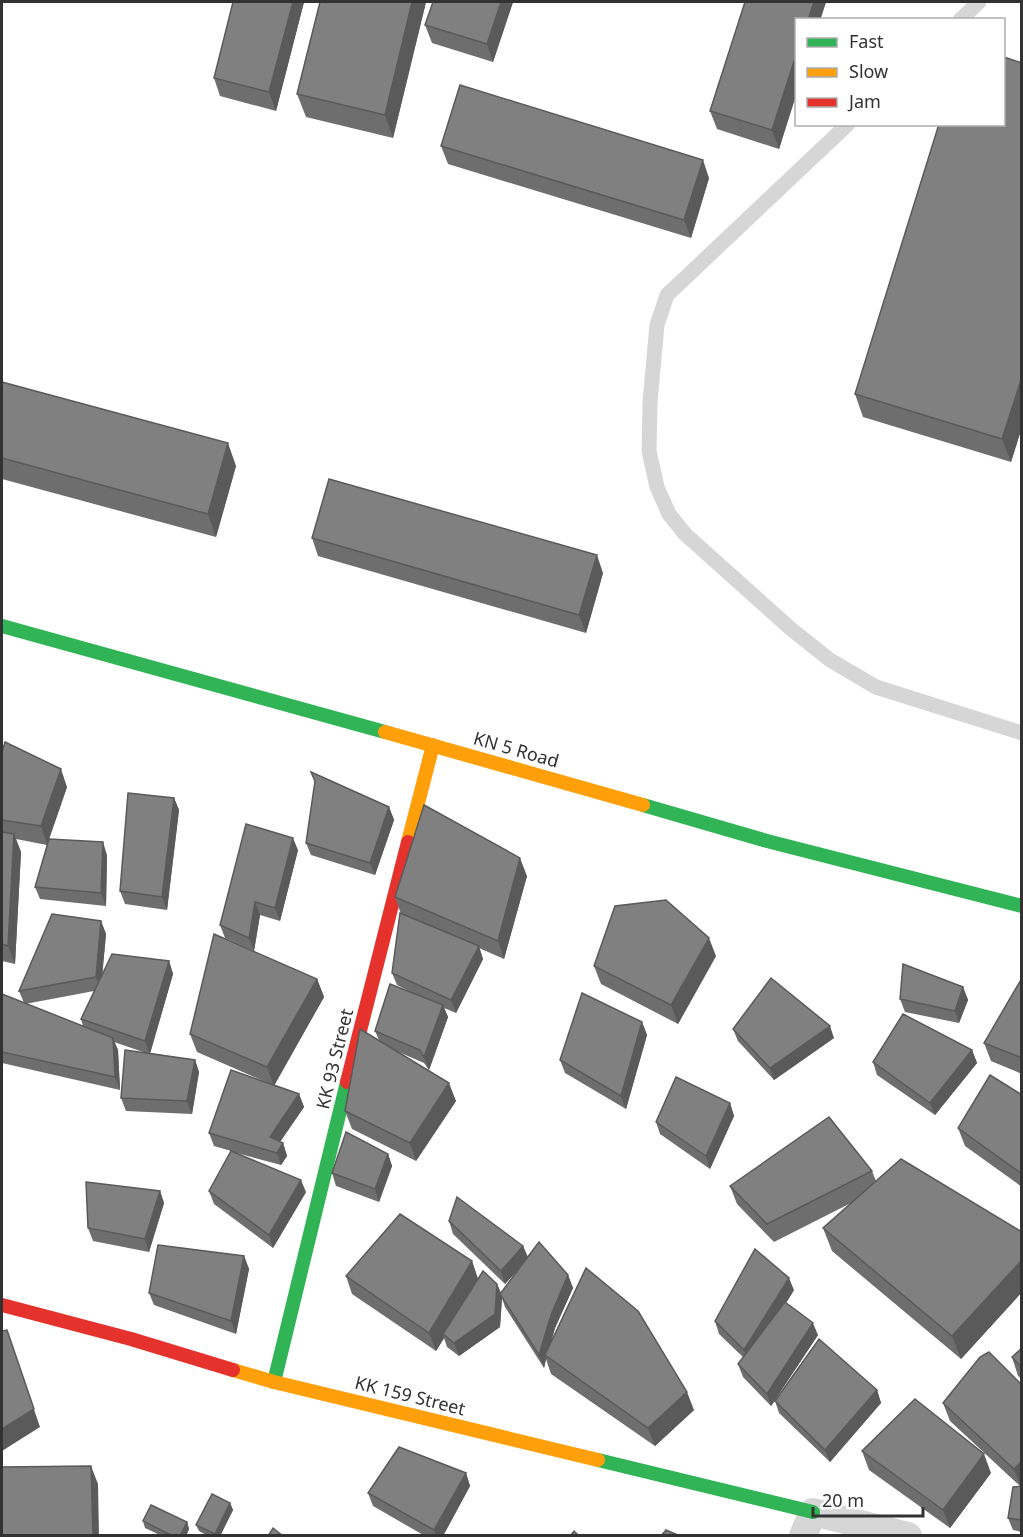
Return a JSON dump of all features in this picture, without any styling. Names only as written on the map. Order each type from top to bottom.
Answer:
[{"type":"street","name":"KN 5 Road","points":[[2,626],[433,745],[767,841],[1022,906]]},
{"type":"street","name":"KK 93 Street","points":[[274,1382],[433,745]]},
{"type":"street","name":"KK 159 Street","points":[[2,1305],[274,1382],[808,1524]]},
{"type":"street","points":[[808,1524],[908,1536]]},
{"type":"lane","points":[[962,18],[979,2]]},
{"type":"lane","points":[[846,126],[668,295],[657,325],[650,402],[649,451],[657,488],[669,514],[685,534],[774,614],[830,660],[876,687],[1022,733]]},
{"type":"building","points":[[233,2],[293,2],[269,92],[214,78]]},
{"type":"building","points":[[320,2],[412,2],[385,115],[297,94]]},
{"type":"building","points":[[433,2],[501,2],[487,44],[425,25]]},
{"type":"building","points":[[745,2],[814,2],[809,18],[795,18],[795,58],[772,130],[710,111]]},
{"type":"building","points":[[1005,57],[1022,63],[1022,377],[1002,439],[855,394],[938,126],[1005,126]]},
{"type":"building","points":[[460,85],[703,160],[684,220],[441,146]]},
{"type":"building","points":[[2,382],[228,443],[208,514],[2,458]]},
{"type":"building","points":[[329,479],[597,555],[579,615],[312,538]]},
{"type":"building","points":[[5,742],[61,769],[41,826],[2,820],[2,752]]},
{"type":"building","points":[[311,772],[389,807],[370,863],[306,843],[315,781]]},
{"type":"building","points":[[128,793],[174,798],[162,897],[120,891]]},
{"type":"building","points":[[424,805],[520,858],[498,941],[395,897]]},
{"type":"building","points":[[246,824],[293,838],[275,908],[255,902],[249,938],[220,925]]},
{"type":"building","points":[[2,832],[14,834],[8,946],[2,944]]},
{"type":"building","points":[[49,839],[103,842],[101,893],[35,887]]},
{"type":"building","points":[[666,900],[709,938],[671,1005],[594,966],[615,906]]},
{"type":"building","points":[[400,913],[479,946],[451,1000],[392,973]]},
{"type":"building","points":[[52,914],[101,921],[96,977],[19,991]]},
{"type":"building","points":[[214,934],[317,979],[267,1067],[190,1034]]},
{"type":"building","points":[[112,954],[169,961],[145,1041],[81,1019]]},
{"type":"building","points":[[903,964],[963,987],[955,1011],[900,999]]},
{"type":"building","points":[[771,978],[830,1026],[770,1068],[733,1029]]},
{"type":"building","points":[[1022,978],[1022,1058],[984,1043]]},
{"type":"building","points":[[390,984],[443,1005],[424,1057],[420,1050],[375,1031]]},
{"type":"building","points":[[582,993],[642,1022],[621,1096],[560,1060]]},
{"type":"building","points":[[2,994],[113,1038],[115,1077],[2,1052]]},
{"type":"building","points":[[903,1014],[972,1050],[930,1103],[873,1062]]},
{"type":"building","points":[[360,1029],[449,1083],[410,1143],[345,1111]]},
{"type":"building","points":[[125,1050],[195,1060],[187,1101],[121,1098]]},
{"type":"building","points":[[231,1070],[299,1094],[270,1137],[283,1143],[277,1153],[209,1133]]},
{"type":"building","points":[[990,1075],[1022,1095],[1022,1174],[958,1128]]},
{"type":"building","points":[[676,1077],[730,1103],[706,1156],[656,1122]]},
{"type":"building","points":[[829,1117],[872,1171],[767,1224],[730,1186]]},
{"type":"building","points":[[346,1132],[388,1154],[375,1189],[332,1173]]},
{"type":"building","points":[[231,1151],[301,1180],[269,1235],[209,1191]]},
{"type":"building","points":[[901,1159],[1022,1232],[1022,1260],[952,1336],[823,1228]]},
{"type":"building","points":[[86,1182],[160,1191],[145,1239],[88,1228]]},
{"type":"building","points":[[457,1197],[523,1246],[501,1271],[449,1221]]},
{"type":"building","points":[[400,1214],[472,1261],[429,1333],[346,1276]]},
{"type":"building","points":[[539,1242],[568,1275],[551,1315],[539,1355],[500,1294]]},
{"type":"building","points":[[158,1245],[244,1256],[231,1321],[149,1293]]},
{"type":"building","points":[[755,1249],[789,1278],[744,1350],[715,1321]]},
{"type":"building","points":[[586,1268],[638,1311],[687,1392],[648,1428],[545,1355]]},
{"type":"building","points":[[483,1271],[497,1284],[495,1314],[454,1343],[443,1334]]},
{"type":"building","points":[[785,1302],[813,1323],[767,1394],[738,1364]]},
{"type":"building","points":[[7,1330],[34,1409],[2,1429],[2,1331]]},
{"type":"building","points":[[819,1339],[877,1390],[825,1450],[775,1401]]},
{"type":"building","points":[[1022,1348],[1022,1368],[1012,1357]]},
{"type":"building","points":[[989,1352],[1022,1385],[1022,1461],[1014,1469],[943,1403],[980,1357]]},
{"type":"building","points":[[915,1399],[984,1454],[943,1510],[862,1451]]},
{"type":"building","points":[[399,1447],[466,1473],[434,1530],[368,1493]]},
{"type":"building","points":[[91,1466],[93,1536],[2,1536],[2,1467]]},
{"type":"building","points":[[1022,1486],[1022,1520],[1008,1518],[1013,1487]]},
{"type":"building","points":[[212,1494],[230,1503],[215,1534],[196,1525]]},
{"type":"building","points":[[151,1505],[187,1522],[180,1536],[173,1536],[143,1521]]},
{"type":"building","points":[[273,1528],[283,1536],[268,1536]]},
{"type":"building","points":[[666,1530],[680,1536],[661,1536]]},
{"type":"traffic: fast","points":[[2,626],[385,732]]},
{"type":"traffic: fast","points":[[643,805],[767,841],[1022,906]]},
{"type":"traffic: fast","points":[[274,1382],[347,1082]]},
{"type":"traffic: fast","points":[[598,1460],[813,1512]]},
{"type":"traffic: slow","points":[[385,732],[643,805]]},
{"type":"traffic: slow","points":[[408,842],[433,745]]},
{"type":"traffic: slow","points":[[233,1370],[274,1382],[598,1460]]},
{"type":"traffic: jam","points":[[347,1082],[408,842]]},
{"type":"traffic: jam","points":[[2,1305],[131,1339],[233,1370]]}]
